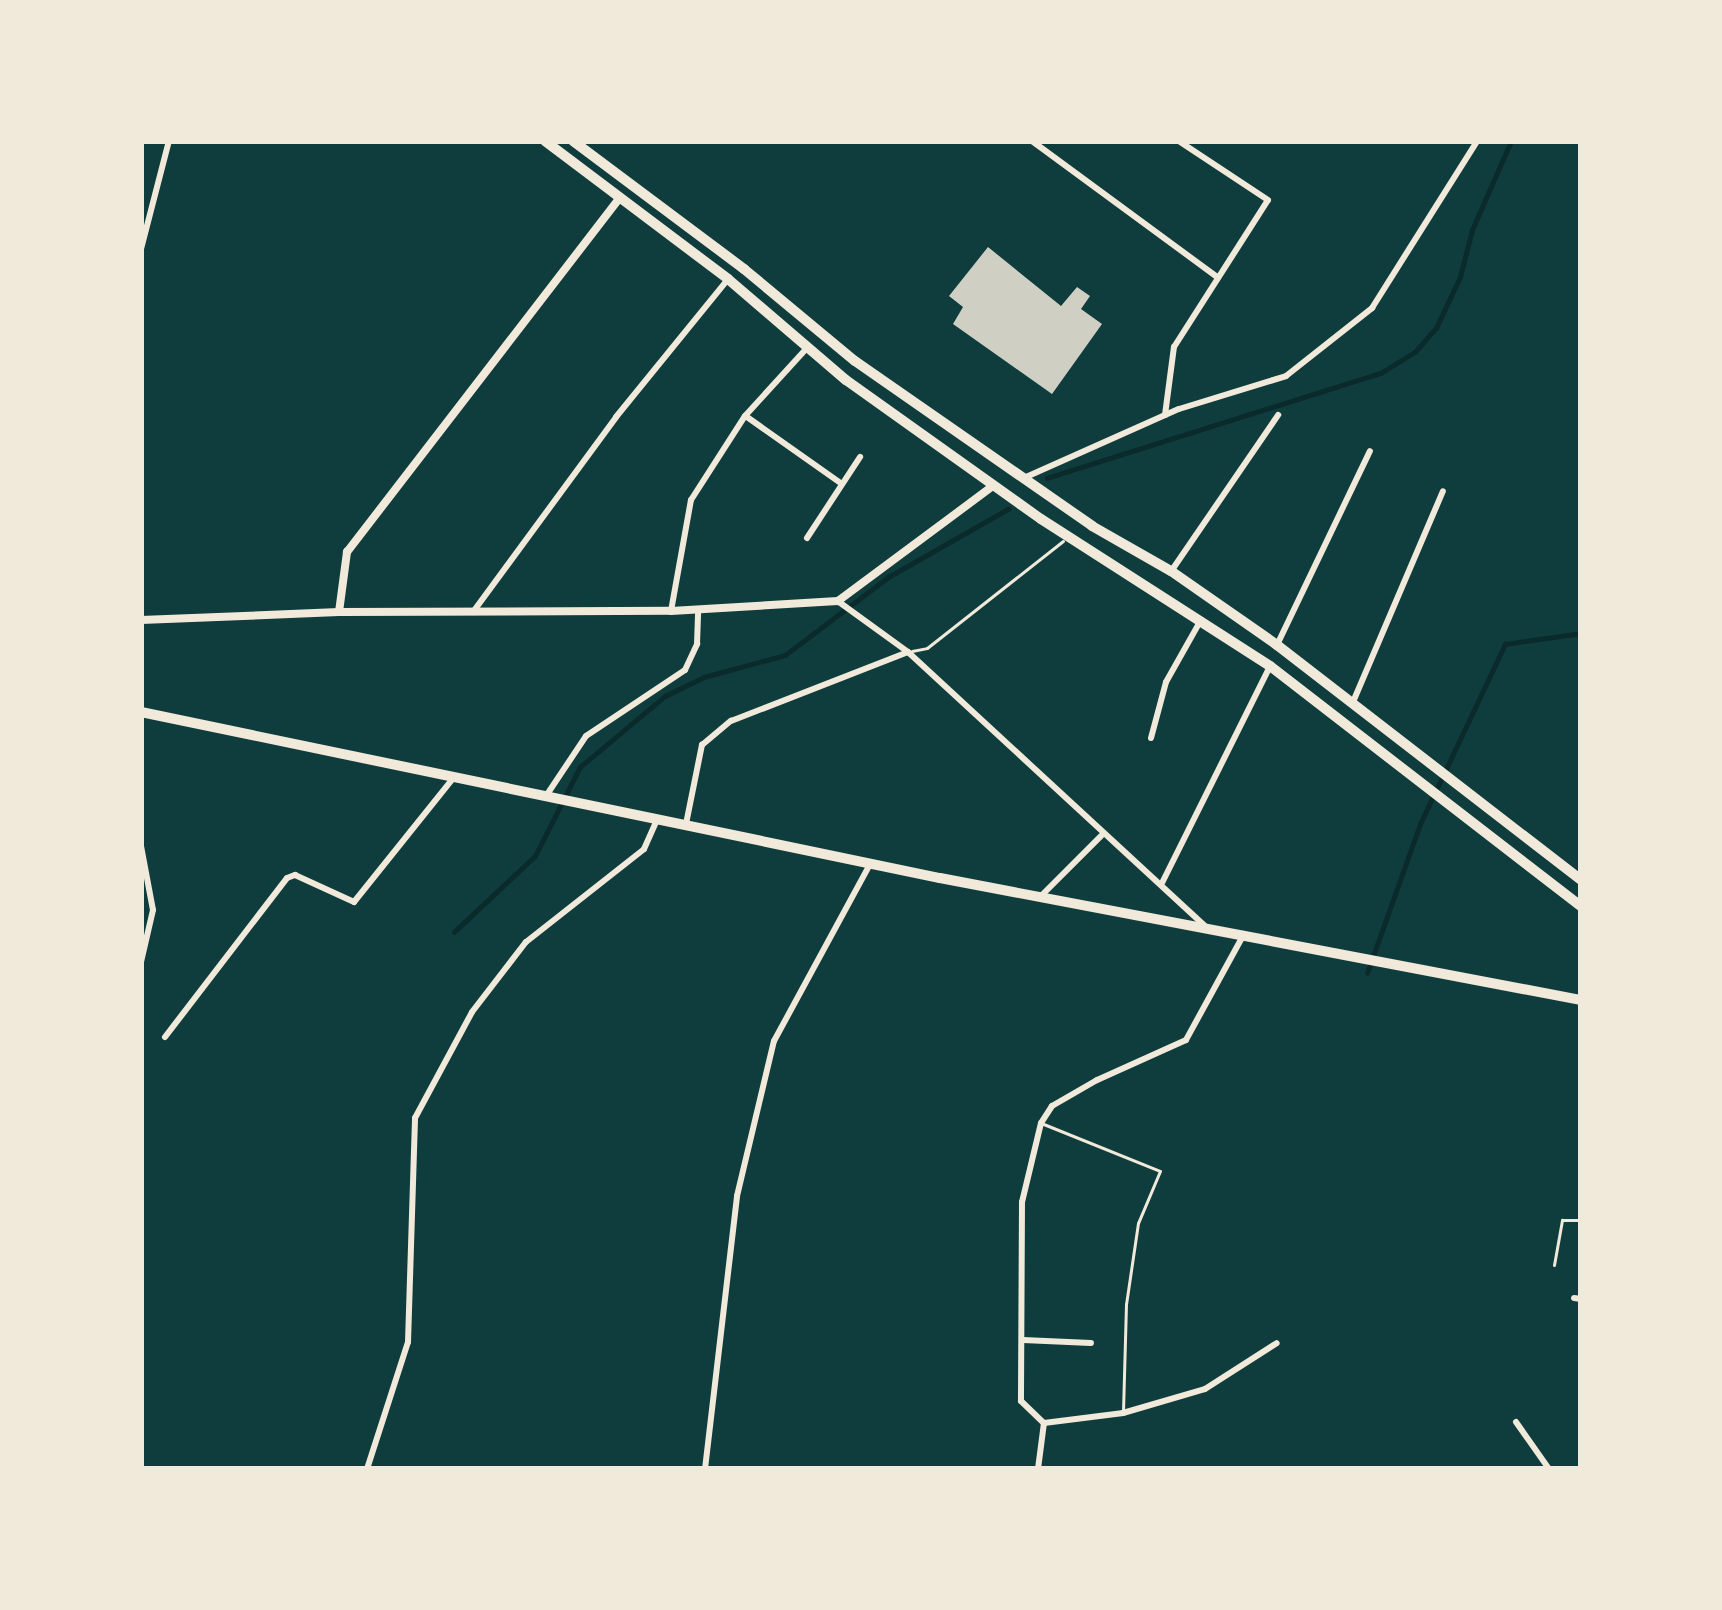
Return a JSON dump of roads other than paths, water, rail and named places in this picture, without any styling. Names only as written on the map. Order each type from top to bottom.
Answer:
[{"type":"main road","points":[[545,141],[728,279],[845,380],[1041,519],[1270,666],[1455,804],[1581,906]]},
{"type":"main road","points":[[573,141],[744,269],[855,361],[1023,479],[1171,571],[1277,645],[1581,880]]},
{"type":"main road","points":[[141,712],[870,864],[1581,1000]]},
{"type":"street","points":[[141,249],[169,141]]},
{"type":"street","points":[[1032,141],[1216,276]]},
{"type":"street","points":[[1165,415],[1174,347],[1268,200],[1178,141]]},
{"type":"street","points":[[1023,479],[1165,415],[1286,376],[1372,308],[1477,141]]},
{"type":"street","points":[[339,612],[347,552],[620,197]]},
{"type":"street","points":[[472,612],[616,417],[728,279]]},
{"type":"street","points":[[670,611],[688,506],[746,416],[808,347]]},
{"type":"street","points":[[1171,571],[1278,415]]},
{"type":"street","points":[[746,416],[842,484]]},
{"type":"street","points":[[1277,645],[1370,451]]},
{"type":"street","points":[[806,538],[860,458]]},
{"type":"street","points":[[141,620],[339,612],[670,611],[838,602],[999,489]]},
{"type":"street","points":[[1352,703],[1444,491]]},
{"type":"street","points":[[838,602],[908,652],[1102,836],[1204,925]]},
{"type":"street","points":[[546,796],[586,736],[685,670],[697,644],[698,610]]},
{"type":"street","points":[[1151,738],[1166,682],[1202,619]]},
{"type":"street","points":[[686,824],[702,745],[731,721],[908,652]]},
{"type":"street","points":[[1162,884],[1270,666]]},
{"type":"street","points":[[165,1037],[286,878],[295,875],[354,902],[454,777]]},
{"type":"street","points":[[367,1469],[407,1342],[415,1118],[472,1012],[526,942],[644,849],[657,820]]},
{"type":"street","points":[[1041,896],[1102,836]]},
{"type":"street","points":[[141,846],[154,910],[141,962]]},
{"type":"street","points":[[706,1469],[736,1196],[774,1041],[870,864]]},
{"type":"street","points":[[1244,933],[1186,1040],[1097,1080],[1052,1106],[1041,1123],[1022,1202],[1023,1406],[1044,1423],[1123,1413],[1205,1389],[1277,1343]]},
{"type":"street","points":[[1022,1340],[1091,1343]]},
{"type":"street","points":[[1516,1422],[1549,1469]]},
{"type":"street","points":[[1038,1469],[1044,1423]]},
{"type":"lane","points":[[908,652],[927,648],[1069,536]]},
{"type":"lane","points":[[1041,1123],[1160,1171],[1138,1223],[1126,1304],[1123,1413]]},
{"type":"lane","points":[[1553,1265],[1562,1220],[1581,1220]]},
{"type":"waterway","points":[[1047,478],[1381,373],[1415,352],[1436,328],[1460,277],[1472,230],[1511,141]]},
{"type":"waterway","points":[[454,932],[535,856],[580,767],[665,696],[704,677],[785,655],[890,576],[1008,509]]},
{"type":"waterway","points":[[1367,973],[1420,824],[1505,644],[1581,633]]}]
